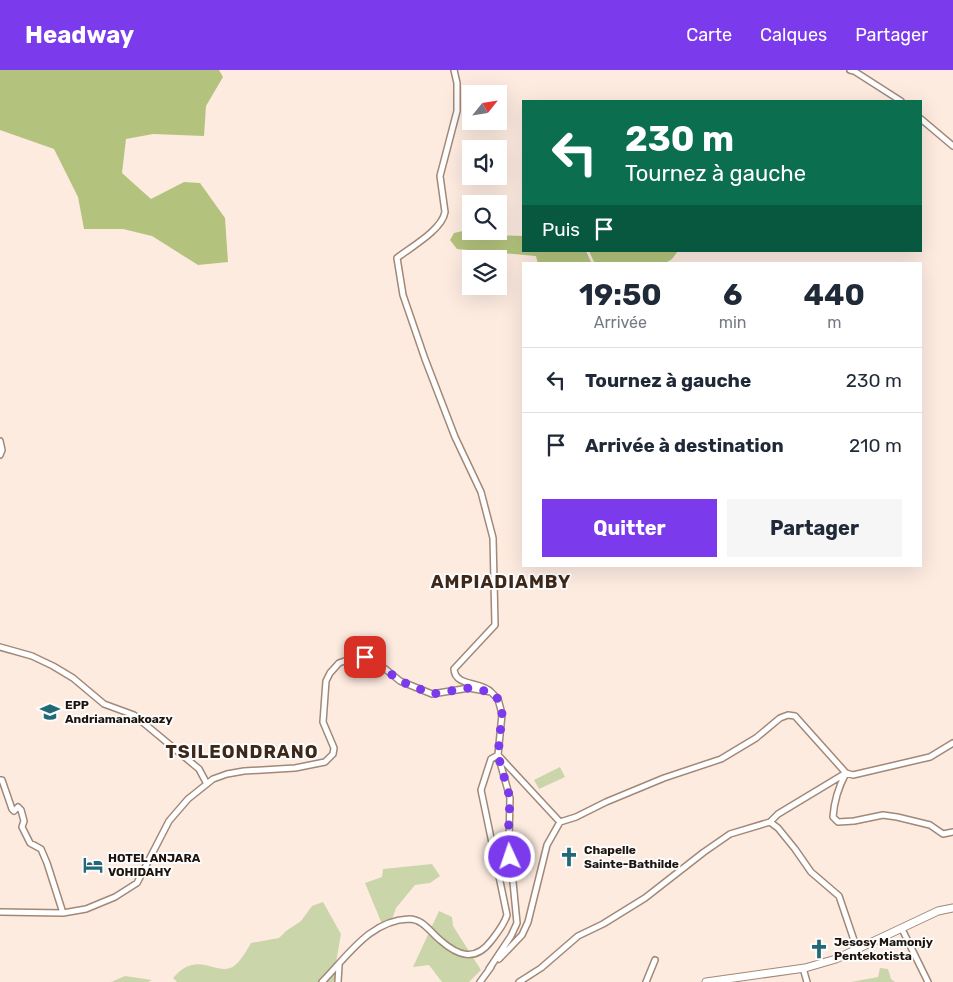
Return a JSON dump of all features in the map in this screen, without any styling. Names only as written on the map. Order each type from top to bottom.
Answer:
[{"type":"street","points":[[454,70],[457,83],[456,111],[440,176],[444,216],[438,227],[397,258],[403,295],[455,437],[481,492],[493,538],[495,625],[454,669],[454,675],[458,679],[487,688],[498,699],[501,706],[498,755],[510,798],[508,841],[517,923],[511,936],[480,982]]},
{"type":"street","points":[[850,70],[898,100]]},
{"type":"street","points":[[922,120],[953,146]]},
{"type":"street","points":[[0,441],[2,450],[0,455]]},
{"type":"street","points":[[0,647],[32,656],[54,666],[73,678],[104,704],[134,715],[199,768],[207,784]]},
{"type":"street","points":[[0,912],[63,913],[93,906],[115,897],[137,883],[177,810],[213,779],[244,771],[317,765],[325,762],[333,754],[334,748],[322,722],[326,682],[330,673],[339,663],[365,657],[378,664],[400,681],[432,694],[469,688],[491,692]]},
{"type":"street","points":[[489,969],[522,935],[528,922],[547,845],[560,822],[576,817],[606,802],[664,778],[720,759],[756,738],[780,718],[788,715],[795,716],[846,773],[852,775],[930,756],[953,743]]},
{"type":"street","points":[[498,755],[560,822]]},
{"type":"street","points":[[322,982],[372,931],[399,920],[412,919],[419,921],[451,948],[466,954],[477,954],[485,948],[505,924],[508,915],[482,790],[491,759],[498,755]]},
{"type":"street","points":[[520,982],[541,968],[578,936],[603,924],[645,898],[730,834],[770,822],[778,814],[846,773]]},
{"type":"street","points":[[846,773],[840,786],[834,810],[833,817],[838,822],[883,815],[930,825],[943,834],[953,832]]},
{"type":"street","points":[[0,780],[2,780],[12,809],[14,811],[18,808],[21,810],[24,821],[22,827],[24,834],[30,843],[41,849],[63,913]]},
{"type":"street","points":[[770,822],[778,828],[811,872],[839,896],[857,949]]},
{"type":"street","points":[[706,982],[803,968],[836,959],[938,911],[953,908]]},
{"type":"street","points":[[902,929],[928,982]]},
{"type":"street","points":[[646,982],[655,960]]},
{"type":"street","points":[[338,965],[338,982]]},
{"type":"street","points":[[803,968],[806,982]]},
{"type":"green space","points":[[0,70],[219,70],[223,77],[206,106],[204,136],[153,134],[126,139],[122,173],[151,199],[184,182],[200,183],[225,218],[228,262],[198,265],[152,236],[123,229],[84,229],[78,197],[54,149],[0,130]]},
{"type":"green space","points":[[462,231],[462,240],[507,240],[507,236],[522,236],[522,252],[586,252],[591,262],[538,262],[536,256],[507,253],[507,250],[457,249],[450,240],[454,233]]},
{"type":"green space","points":[[589,252],[677,252],[667,262],[594,262]]},
{"type":"green space","points":[[560,767],[565,777],[539,789],[534,780]]},
{"type":"green space","points":[[432,864],[440,876],[430,883],[415,885],[396,908],[391,922],[382,924],[365,883],[382,877],[383,869]]},
{"type":"green space","points":[[323,902],[341,934],[334,974],[338,982],[177,982],[173,978],[182,969],[191,965],[207,965],[221,969],[228,969],[234,966],[251,943],[279,938],[301,921],[312,906]]},
{"type":"green space","points":[[439,911],[452,917],[453,926],[481,970],[469,982],[442,982],[429,965],[413,967]]},
{"type":"green space","points":[[880,968],[888,969],[891,979],[895,982],[851,982],[878,977]]},
{"type":"green space","points":[[125,976],[152,980],[148,982],[111,982]]},
{"type":"place","name":"EPP Andriamanakoazy","points":[[50,712]]},
{"type":"place","name":"Chapelle Sainte-Bathilde","points":[[569,857]]},
{"type":"place","name":"HOTEL ANJARA VOHIDAHY","points":[[93,865]]},
{"type":"place","name":"Jesosy Mamonjy Pentekotista","points":[[819,949]]},
{"type":"district","name":"AMPIADIAMBY","points":[[501,582]]},
{"type":"district","name":"TSILEONDRANO","points":[[242,752]]},
{"type":"route","points":[[365,657],[378,664],[400,681],[432,694],[469,688],[491,692],[498,699],[502,714],[498,755],[510,798],[508,841],[510,857]]}]
